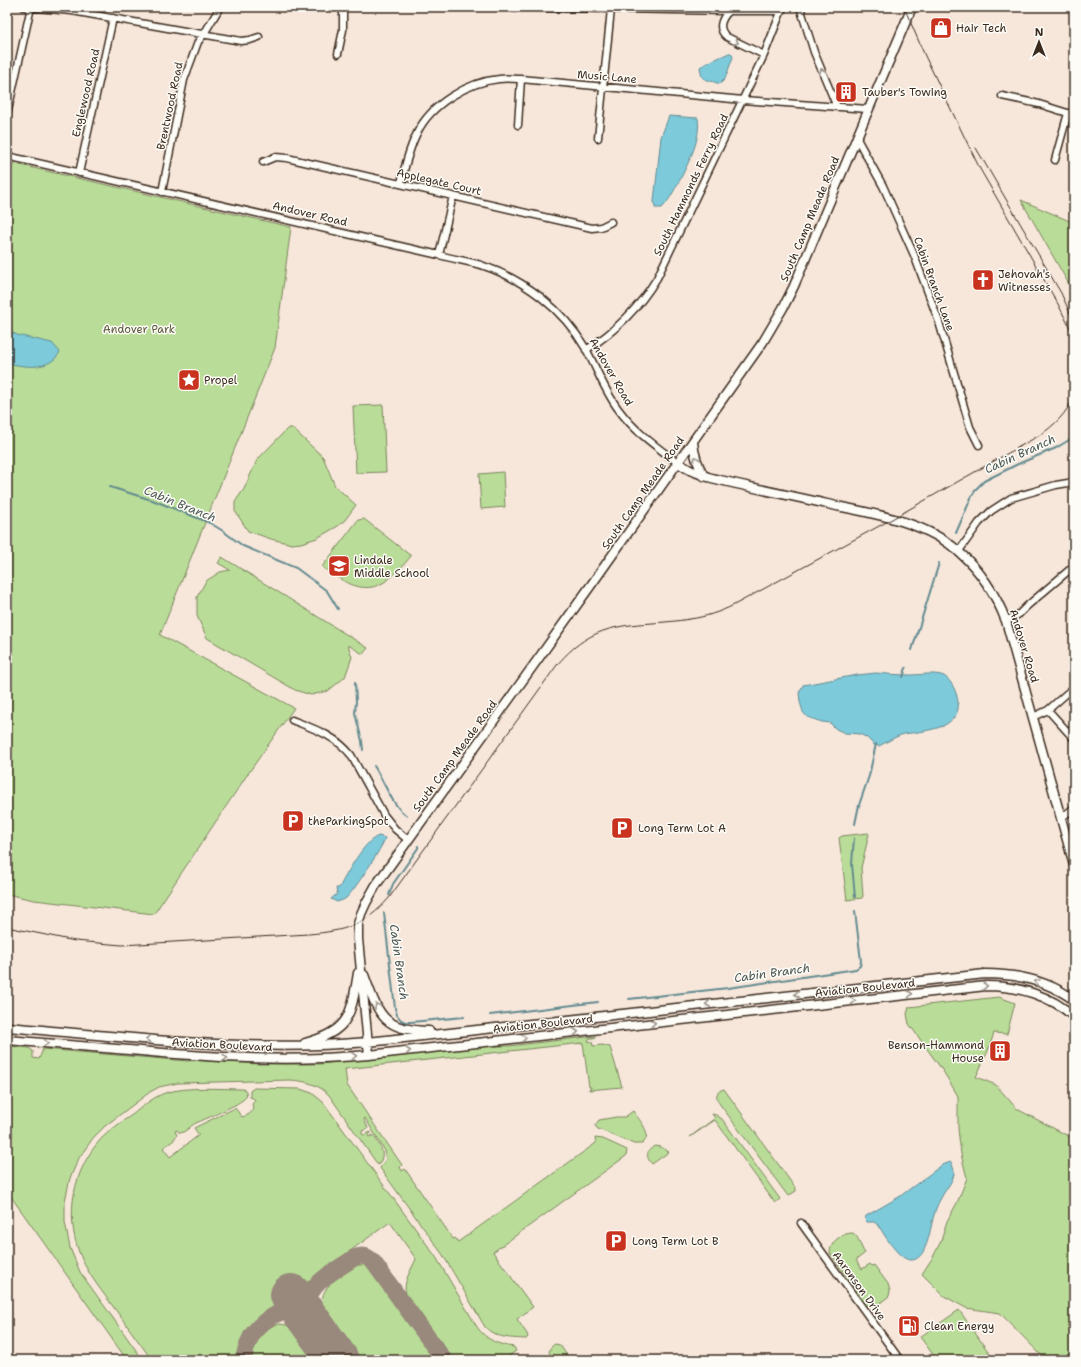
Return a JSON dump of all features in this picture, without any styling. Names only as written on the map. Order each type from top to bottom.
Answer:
[{"type":"main road","name":"South Camp Meade Road","points":[[360,965],[358,928],[361,914],[376,885],[693,442],[763,342],[783,308],[802,267],[912,7]]},
{"type":"main road","points":[[693,442],[697,464],[704,476]]},
{"type":"main road","name":"Andover Road","points":[[678,463],[704,476],[897,520],[932,534],[959,551],[986,581],[1000,606],[1006,621],[1074,866]]},
{"type":"main road","points":[[360,965],[377,1008],[390,1022],[407,1030],[462,1032]]},
{"type":"main road","points":[[360,965],[369,1055]]},
{"type":"main road","points":[[291,1046],[326,1036],[336,1030],[344,1022],[352,1008],[360,965]]},
{"type":"main road","name":"Aviation Boulevard","points":[[7,1027],[172,1041],[247,1046],[291,1046],[368,1042],[975,974],[1004,974],[1022,977],[1042,983],[1074,998]]},
{"type":"main road","points":[[874,998],[884,984]]},
{"type":"main road","name":"Aviation Boulevard","points":[[7,1040],[245,1059],[315,1059],[369,1055],[993,986],[1032,993],[1052,1001],[1074,1017]]},
{"type":"main road","points":[[1065,1009],[1074,998]]},
{"type":"street","points":[[24,7],[72,11],[241,41],[259,37]]},
{"type":"street","points":[[7,115],[31,7]]},
{"type":"street","name":"Brentwood Road","points":[[162,192],[184,80],[198,42],[220,7]]},
{"type":"street","points":[[338,54],[343,30],[343,7]]},
{"type":"street","points":[[499,7],[729,11],[782,9]]},
{"type":"street","points":[[800,7],[814,52],[837,107]]},
{"type":"street","points":[[598,138],[611,9]]},
{"type":"street","name":"South Hammonds Ferry Road","points":[[586,350],[600,341],[623,322],[649,292],[743,100],[764,55],[782,9]]},
{"type":"street","points":[[729,11],[723,17],[721,30],[723,34],[764,55]]},
{"type":"street","name":"Englewood Road","points":[[78,173],[113,18]]},
{"type":"street","name":"Music Lane","points":[[401,183],[409,151],[418,132],[427,119],[440,105],[458,92],[484,81],[500,78],[603,86],[743,100],[868,109]]},
{"type":"street","points":[[518,125],[521,79]]},
{"type":"street","points":[[1002,96],[1039,104],[1071,114],[1055,160]]},
{"type":"street","name":"Cabin Branch Lane","points":[[856,137],[883,186],[914,255],[939,322],[970,427],[979,445]]},
{"type":"street","name":"Andover Road","points":[[7,156],[439,255],[485,267],[514,280],[529,288],[563,318],[586,350],[618,410],[646,439],[678,463]]},
{"type":"street","name":"Applegate Court","points":[[262,162],[275,157],[287,158],[592,228],[601,227],[611,222]]},
{"type":"street","points":[[439,255],[453,196]]},
{"type":"street","points":[[959,551],[979,523],[991,511],[1011,498],[1056,485],[1074,482]]},
{"type":"street","points":[[1006,621],[1019,614],[1074,566]]},
{"type":"street","points":[[1033,717],[1048,710],[1074,687]]},
{"type":"street","points":[[1048,710],[1074,739]]},
{"type":"street","points":[[292,720],[328,735],[352,755],[384,815],[395,829],[408,840]]},
{"type":"street","points":[[1061,818],[1074,808]]},
{"type":"street","name":"Aaronson Drive","points":[[802,1223],[900,1360]]},
{"type":"green space","name":"Andover Park","points":[[7,162],[291,227],[275,348],[160,635],[294,708],[154,914],[34,900],[7,894]]},
{"type":"green space","points":[[1021,200],[1074,223],[1074,291],[1070,286]]},
{"type":"green space","points":[[383,405],[386,472],[356,473],[353,406]]},
{"type":"green space","points":[[288,428],[292,428],[323,457],[335,486],[356,505],[345,520],[338,526],[317,538],[292,544],[248,531],[235,511],[235,502],[244,489],[257,460]]},
{"type":"green space","points":[[503,472],[505,507],[481,509],[479,474]]},
{"type":"green space","points":[[364,519],[411,556],[389,579],[379,585],[370,587],[359,587],[348,583],[322,567],[358,520]]},
{"type":"green space","points":[[222,557],[368,648],[363,654],[348,645],[352,657],[345,677],[328,691],[311,695],[295,690],[207,638],[197,616],[197,597],[206,581],[220,572],[230,570],[218,563]]},
{"type":"green space","points":[[868,833],[861,868],[863,896],[862,898],[847,900],[839,838],[842,836]]},
{"type":"green space","points":[[999,997],[1015,1003],[1007,1034],[994,1033],[988,1051],[976,1077],[996,1085],[1017,1109],[1072,1138],[1074,1137],[1074,1349],[1071,1357],[1044,1358],[1000,1313],[966,1308],[944,1296],[922,1274],[941,1241],[947,1221],[957,1203],[967,1178],[961,1154],[958,1129],[958,1096],[943,1071],[909,1024],[907,1014],[909,1007]]},
{"type":"green space","points":[[596,1036],[595,1038],[590,1038],[588,1041],[592,1042],[593,1046],[602,1045],[610,1047],[622,1087],[589,1090],[591,1087],[589,1087],[583,1043],[345,1069],[347,1085],[402,1165],[400,1167],[402,1171],[405,1169],[453,1239],[455,1238],[458,1242],[596,1143],[595,1138],[603,1139],[627,1150],[626,1156],[493,1252],[533,1307],[517,1319],[527,1334],[528,1337],[526,1339],[499,1336],[485,1327],[443,1255],[380,1168],[386,1159],[385,1151],[365,1118],[364,1120],[368,1128],[362,1131],[362,1134],[364,1135],[371,1132],[368,1135],[369,1137],[373,1135],[382,1150],[381,1161],[378,1165],[329,1095],[321,1088],[306,1082],[290,1080],[178,1083],[159,1087],[150,1092],[105,1126],[93,1138],[79,1158],[70,1178],[65,1201],[65,1222],[70,1248],[80,1272],[143,1360],[127,1360],[7,1191],[7,1046],[29,1048],[33,1051],[33,1058],[39,1059],[43,1049],[188,1061],[194,1060],[260,1064],[320,1064],[479,1046],[509,1046]]},
{"type":"green space","points":[[214,1088],[243,1089],[246,1091],[246,1097],[243,1100],[196,1123],[180,1133],[177,1130],[175,1131],[177,1135],[174,1140],[163,1148],[170,1157],[199,1135],[194,1128],[235,1108],[242,1117],[251,1113],[253,1109],[252,1104],[255,1100],[250,1097],[250,1091],[254,1088],[300,1089],[312,1093],[323,1102],[436,1257],[477,1327],[489,1339],[503,1345],[514,1347],[516,1351],[503,1360],[454,1360],[406,1294],[406,1280],[416,1259],[390,1222],[255,1320],[244,1333],[235,1360],[152,1360],[92,1278],[79,1252],[75,1238],[72,1208],[78,1178],[91,1151],[101,1139],[108,1132],[156,1097],[165,1093],[183,1089]]},
{"type":"green space","points":[[724,1089],[796,1191],[788,1196],[719,1103],[717,1094],[719,1091]]},
{"type":"green space","points":[[633,1111],[642,1123],[646,1132],[645,1140],[642,1144],[634,1144],[598,1129],[595,1126],[599,1120],[625,1117]]},
{"type":"green space","points":[[712,1114],[722,1119],[780,1199],[775,1203],[715,1120],[690,1137],[715,1118]]},
{"type":"green space","points":[[656,1146],[669,1152],[652,1164],[648,1158],[648,1151]]},
{"type":"green space","points":[[853,1233],[857,1237],[865,1253],[856,1260],[862,1269],[870,1264],[872,1266],[874,1265],[888,1284],[890,1291],[889,1296],[874,1308],[867,1306],[830,1253],[832,1245],[840,1236]]},
{"type":"green space","points":[[357,1265],[364,1265],[370,1269],[435,1360],[356,1360],[327,1318],[322,1304],[322,1298],[329,1285],[347,1270]]},
{"type":"green space","points":[[959,1310],[994,1360],[937,1360],[920,1337]]},
{"type":"green space","points":[[280,1324],[287,1325],[299,1332],[309,1342],[322,1360],[250,1360],[259,1336],[267,1328]]},
{"type":"green space","points":[[555,1344],[560,1345],[570,1360],[553,1360],[549,1352],[551,1347]]},
{"type":"water","points":[[731,53],[733,57],[725,79],[721,83],[716,83],[702,77],[700,67]]},
{"type":"water","points":[[669,116],[698,118],[698,134],[690,158],[672,195],[662,208],[655,208],[654,201],[661,137]]},
{"type":"water","points":[[7,330],[17,335],[52,343],[60,352],[56,358],[43,365],[21,366],[7,363]]},
{"type":"water","points":[[876,673],[906,675],[931,674],[944,676],[952,684],[957,695],[957,714],[943,726],[904,734],[879,746],[874,745],[866,737],[859,734],[845,733],[836,729],[830,723],[807,717],[803,712],[799,693],[803,685]]},
{"type":"water","points":[[379,836],[385,838],[374,859],[349,895],[343,900],[337,902],[331,899],[337,894],[336,888],[339,888],[362,850]]},
{"type":"water","points":[[951,1162],[954,1174],[938,1204],[933,1217],[927,1244],[917,1259],[905,1259],[892,1246],[878,1225],[874,1222],[867,1222],[865,1219],[866,1216],[899,1197],[942,1165]]},
{"type":"waterway","name":"Cabin Branch","points":[[956,533],[971,498],[976,489],[984,481],[1018,464],[1056,448],[1074,437]]},
{"type":"waterway","name":"Cabin Branch","points":[[110,487],[155,501],[210,523],[243,546],[296,568],[327,591],[338,609]]},
{"type":"waterway","name":"Cabin Branch","points":[[912,650],[939,563]]},
{"type":"waterway","name":"Cabin Branch","points":[[903,677],[906,668]]},
{"type":"waterway","name":"Cabin Branch","points":[[355,682],[355,713],[363,750]]},
{"type":"waterway","name":"Cabin Branch","points":[[855,824],[859,805],[869,776],[876,744]]},
{"type":"waterway","name":"Cabin Branch","points":[[374,766],[393,800],[407,816]]},
{"type":"waterway","name":"Cabin Branch","points":[[854,838],[852,864],[855,897]]},
{"type":"waterway","name":"Cabin Branch","points":[[389,895],[393,884],[418,846]]},
{"type":"waterway","name":"Cabin Branch","points":[[629,999],[728,988],[856,969],[860,966],[861,961],[855,911]]},
{"type":"waterway","name":"Cabin Branch","points":[[384,913],[397,1015],[405,1022],[464,1017]]},
{"type":"waterway","name":"Cabin Branch","points":[[490,1015],[598,1002]]},
{"type":"taxiway","points":[[307,1317],[309,1296],[320,1281],[354,1258],[365,1256],[374,1263],[444,1360]]},
{"type":"taxiway","points":[[243,1360],[253,1334],[264,1322],[275,1315],[290,1311],[307,1317]]},
{"type":"runway","points":[[291,1295],[338,1360]]},
{"type":"tram line","points":[[904,7],[925,56],[980,169],[1058,304],[1074,336]]},
{"type":"tram line","points":[[976,148],[1061,293],[1074,322]]},
{"type":"tram line","points":[[7,927],[75,941],[122,945],[309,934],[343,929],[362,921],[371,915],[389,898],[557,665],[572,649],[587,638],[602,631],[618,627],[696,618],[712,614],[734,605],[892,519],[1040,435],[1060,418],[1068,408],[1074,396]]},
{"type":"place","name":"Hair Tech","points":[[941,28]]},
{"type":"place","name":"Tauber's Towing","points":[[846,92]]},
{"type":"place","name":"Jehovah's Witnesses","points":[[983,280]]},
{"type":"place","name":"Propel","points":[[189,380]]},
{"type":"place","name":"Lindale Middle School","points":[[339,566]]},
{"type":"place","name":"theParkingSpot","points":[[293,821]]},
{"type":"place","name":"Long Term Lot A","points":[[622,828]]},
{"type":"place","name":"Benson-Hammond House","points":[[1000,1051]]},
{"type":"place","name":"Long Term Lot B","points":[[616,1241]]},
{"type":"place","name":"Clean Energy","points":[[909,1326]]}]
